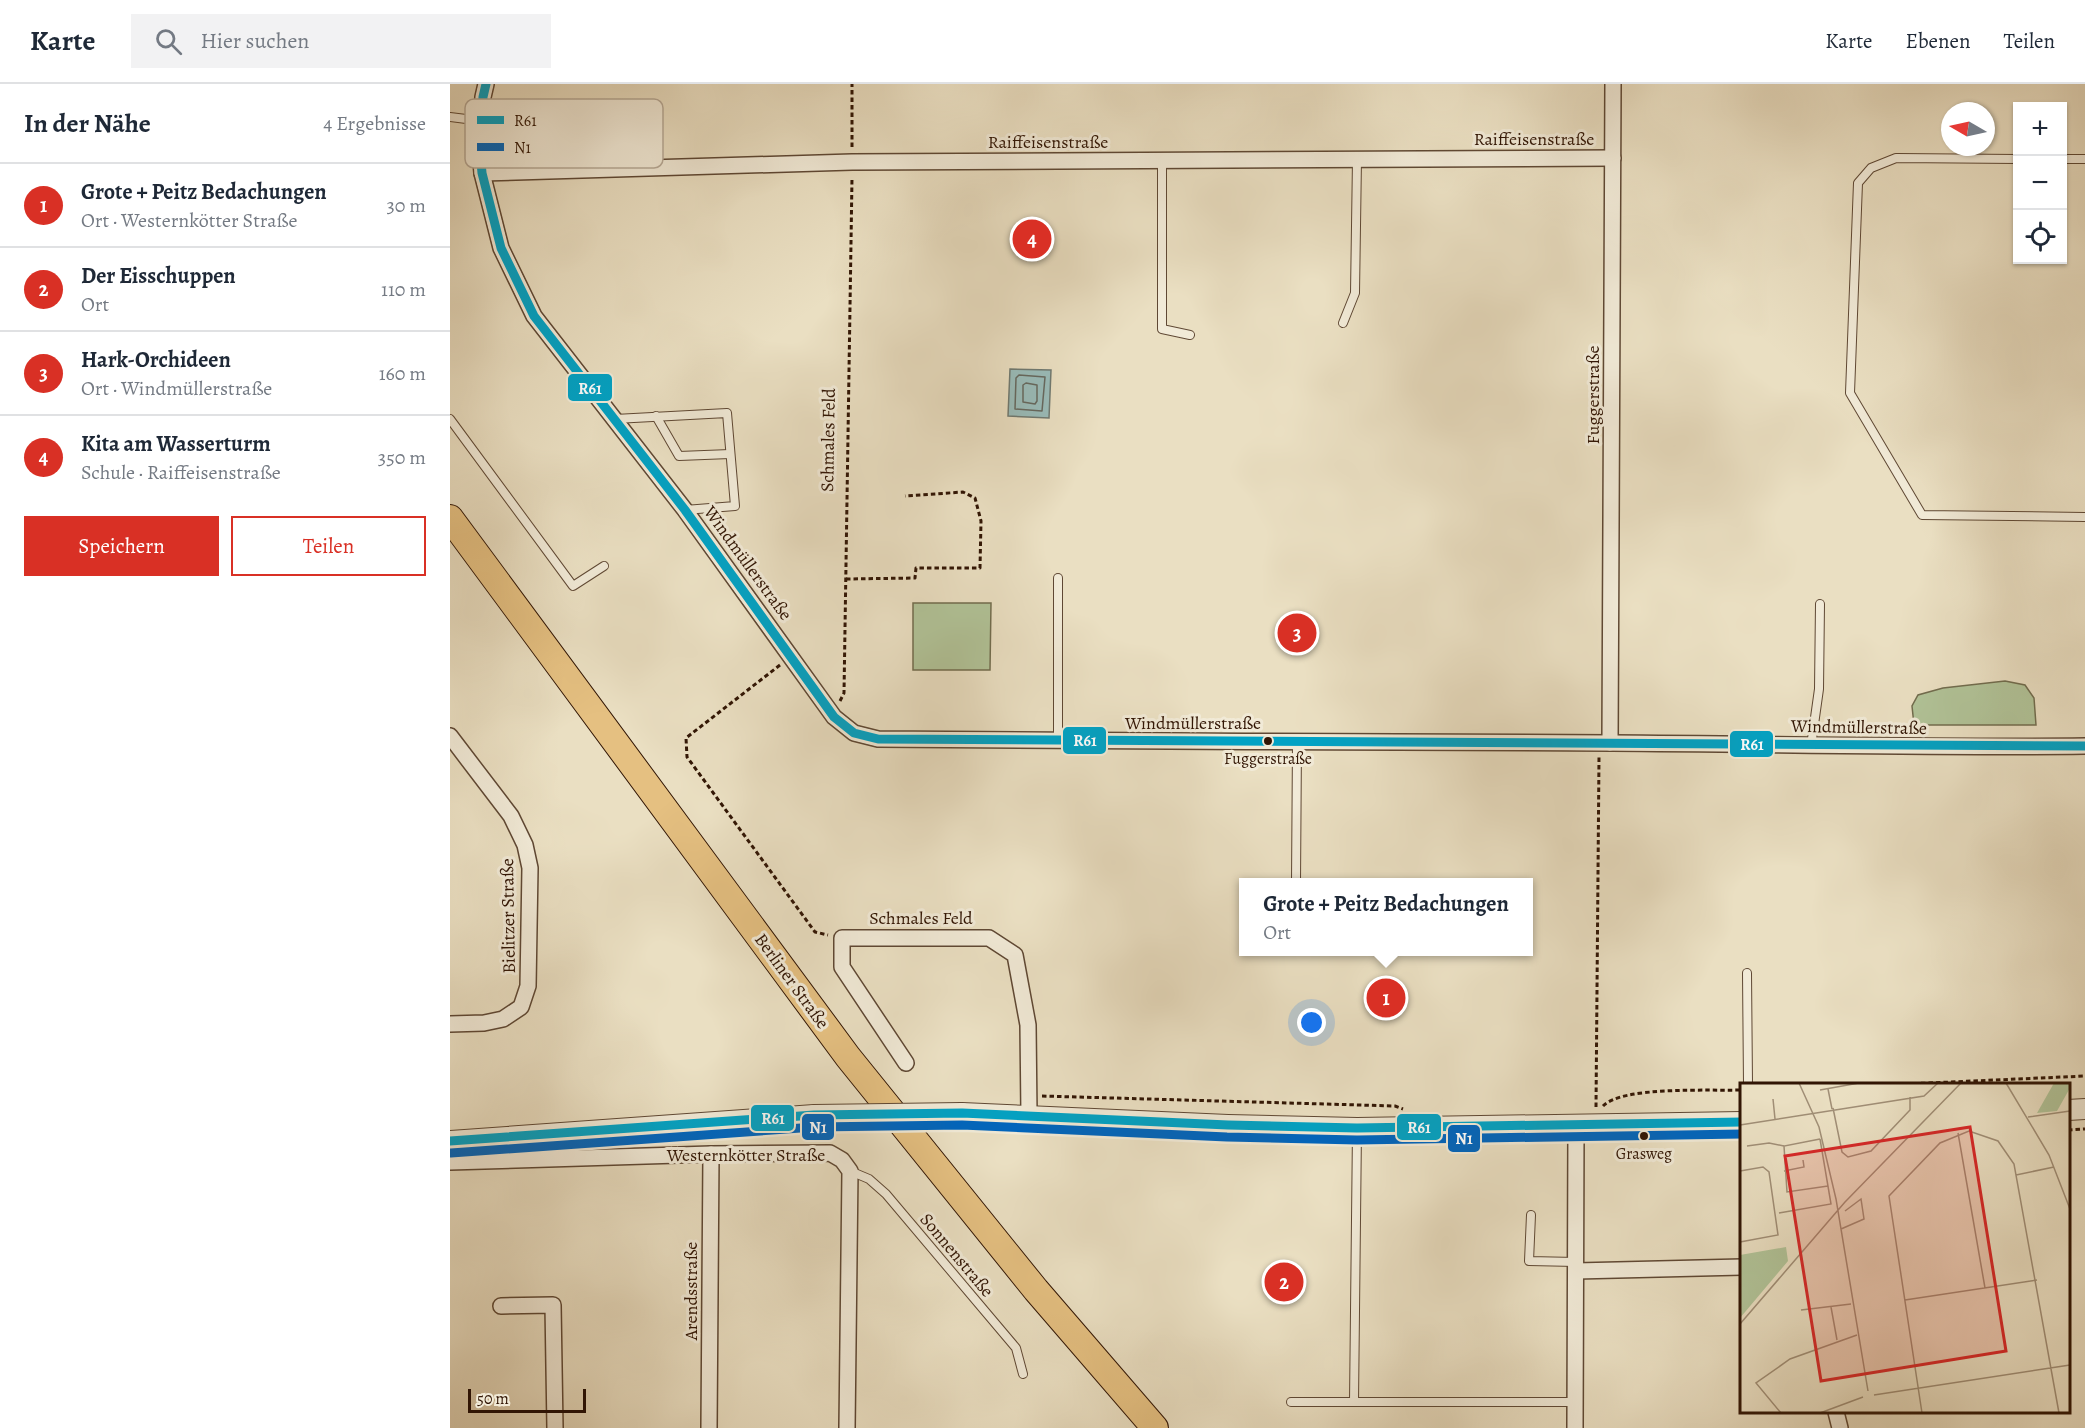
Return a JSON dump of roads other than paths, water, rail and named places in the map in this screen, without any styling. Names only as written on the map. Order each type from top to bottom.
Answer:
[{"type":"main road","name":"Berliner Straße","points":[[450,518],[848,1057],[1036,1290],[1155,1428]]},
{"type":"street","name":"Windmüllerstraße","points":[[483,99],[486,84]]},
{"type":"street","name":"Fuggerstraße","points":[[1605,743],[1613,84]]},
{"type":"street","name":"Raiffeisenstraße","points":[[663,168],[852,162],[1613,158]]},
{"type":"street","name":"Windmüllerstraße","points":[[482,168],[501,248],[534,316],[685,510],[834,717],[854,733],[878,739],[1058,741],[1605,743],[1811,747],[2085,746]]},
{"type":"street","name":"Raiffeisenstraße","points":[[482,173],[650,168]]},
{"type":"street","name":"Bielitzer Straße","points":[[450,736],[511,816],[525,845],[530,868],[528,986],[521,1007],[503,1019],[484,1023],[450,1024]]},
{"type":"street","name":"Schmales Feld","points":[[906,1063],[842,967],[842,938],[989,938],[1015,955],[1028,1025],[1029,1105]]},
{"type":"street","name":"Westernkötter Straße","points":[[450,1141],[814,1115],[962,1113],[1029,1105],[1228,1125],[1357,1128],[1740,1122]]},
{"type":"street","points":[[2070,1110],[2085,1109]]},
{"type":"street","points":[[1575,1428],[1576,1126]]},
{"type":"street","name":"Westernkötter Straße","points":[[450,1162],[711,1154],[830,1153],[842,1160],[850,1171],[847,1428]]},
{"type":"street","name":"Arendsstraße","points":[[709,1428],[711,1154]]},
{"type":"street","points":[[1576,1267],[1740,1267]]},
{"type":"street","points":[[501,1306],[553,1305],[555,1428]]},
{"type":"street","points":[[1836,1413],[1840,1428]]},
{"type":"lane","points":[[450,117],[465,119]]},
{"type":"lane","points":[[2013,159],[1896,158],[1871,168],[1858,183],[1850,393],[1922,515],[2085,517]]},
{"type":"lane","points":[[1343,323],[1355,293],[1357,159]]},
{"type":"lane","points":[[2067,159],[2085,159]]},
{"type":"lane","points":[[1162,160],[1162,328],[1190,335]]},
{"type":"lane","points":[[614,419],[727,413],[735,506],[685,510]]},
{"type":"lane","points":[[656,416],[679,456],[730,454]]},
{"type":"lane","points":[[450,419],[573,586],[604,566]]},
{"type":"lane","points":[[1058,578],[1058,741]]},
{"type":"lane","points":[[1811,747],[1819,689],[1820,604]]},
{"type":"lane","points":[[1296,878],[1297,742]]},
{"type":"lane","points":[[1746,973],[1748,1083]]},
{"type":"lane","points":[[1354,1402],[1357,1128]]},
{"type":"lane","name":"Sonnenstraße","points":[[850,1171],[869,1179],[886,1194],[1016,1348],[1023,1374]]},
{"type":"lane","points":[[1531,1215],[1529,1262],[1576,1267]]},
{"type":"lane","points":[[1291,1402],[1575,1402]]},
{"type":"water","points":[[1010,369],[1051,370],[1049,418],[1008,416]]},
{"type":"place","name":"Kita am Wasserturm","points":[[1032,239]]},
{"type":"place","name":"Hark-Orchideen","points":[[1297,633]]},
{"type":"place","name":"Fuggerstraße","points":[[1268,741]]},
{"type":"place","name":"Grote + Peitz Bedachungen","points":[[1386,998]]},
{"type":"place","name":"Grasweg","points":[[1644,1136]]},
{"type":"place","name":"Der Eisschuppen","points":[[1284,1282]]}]
